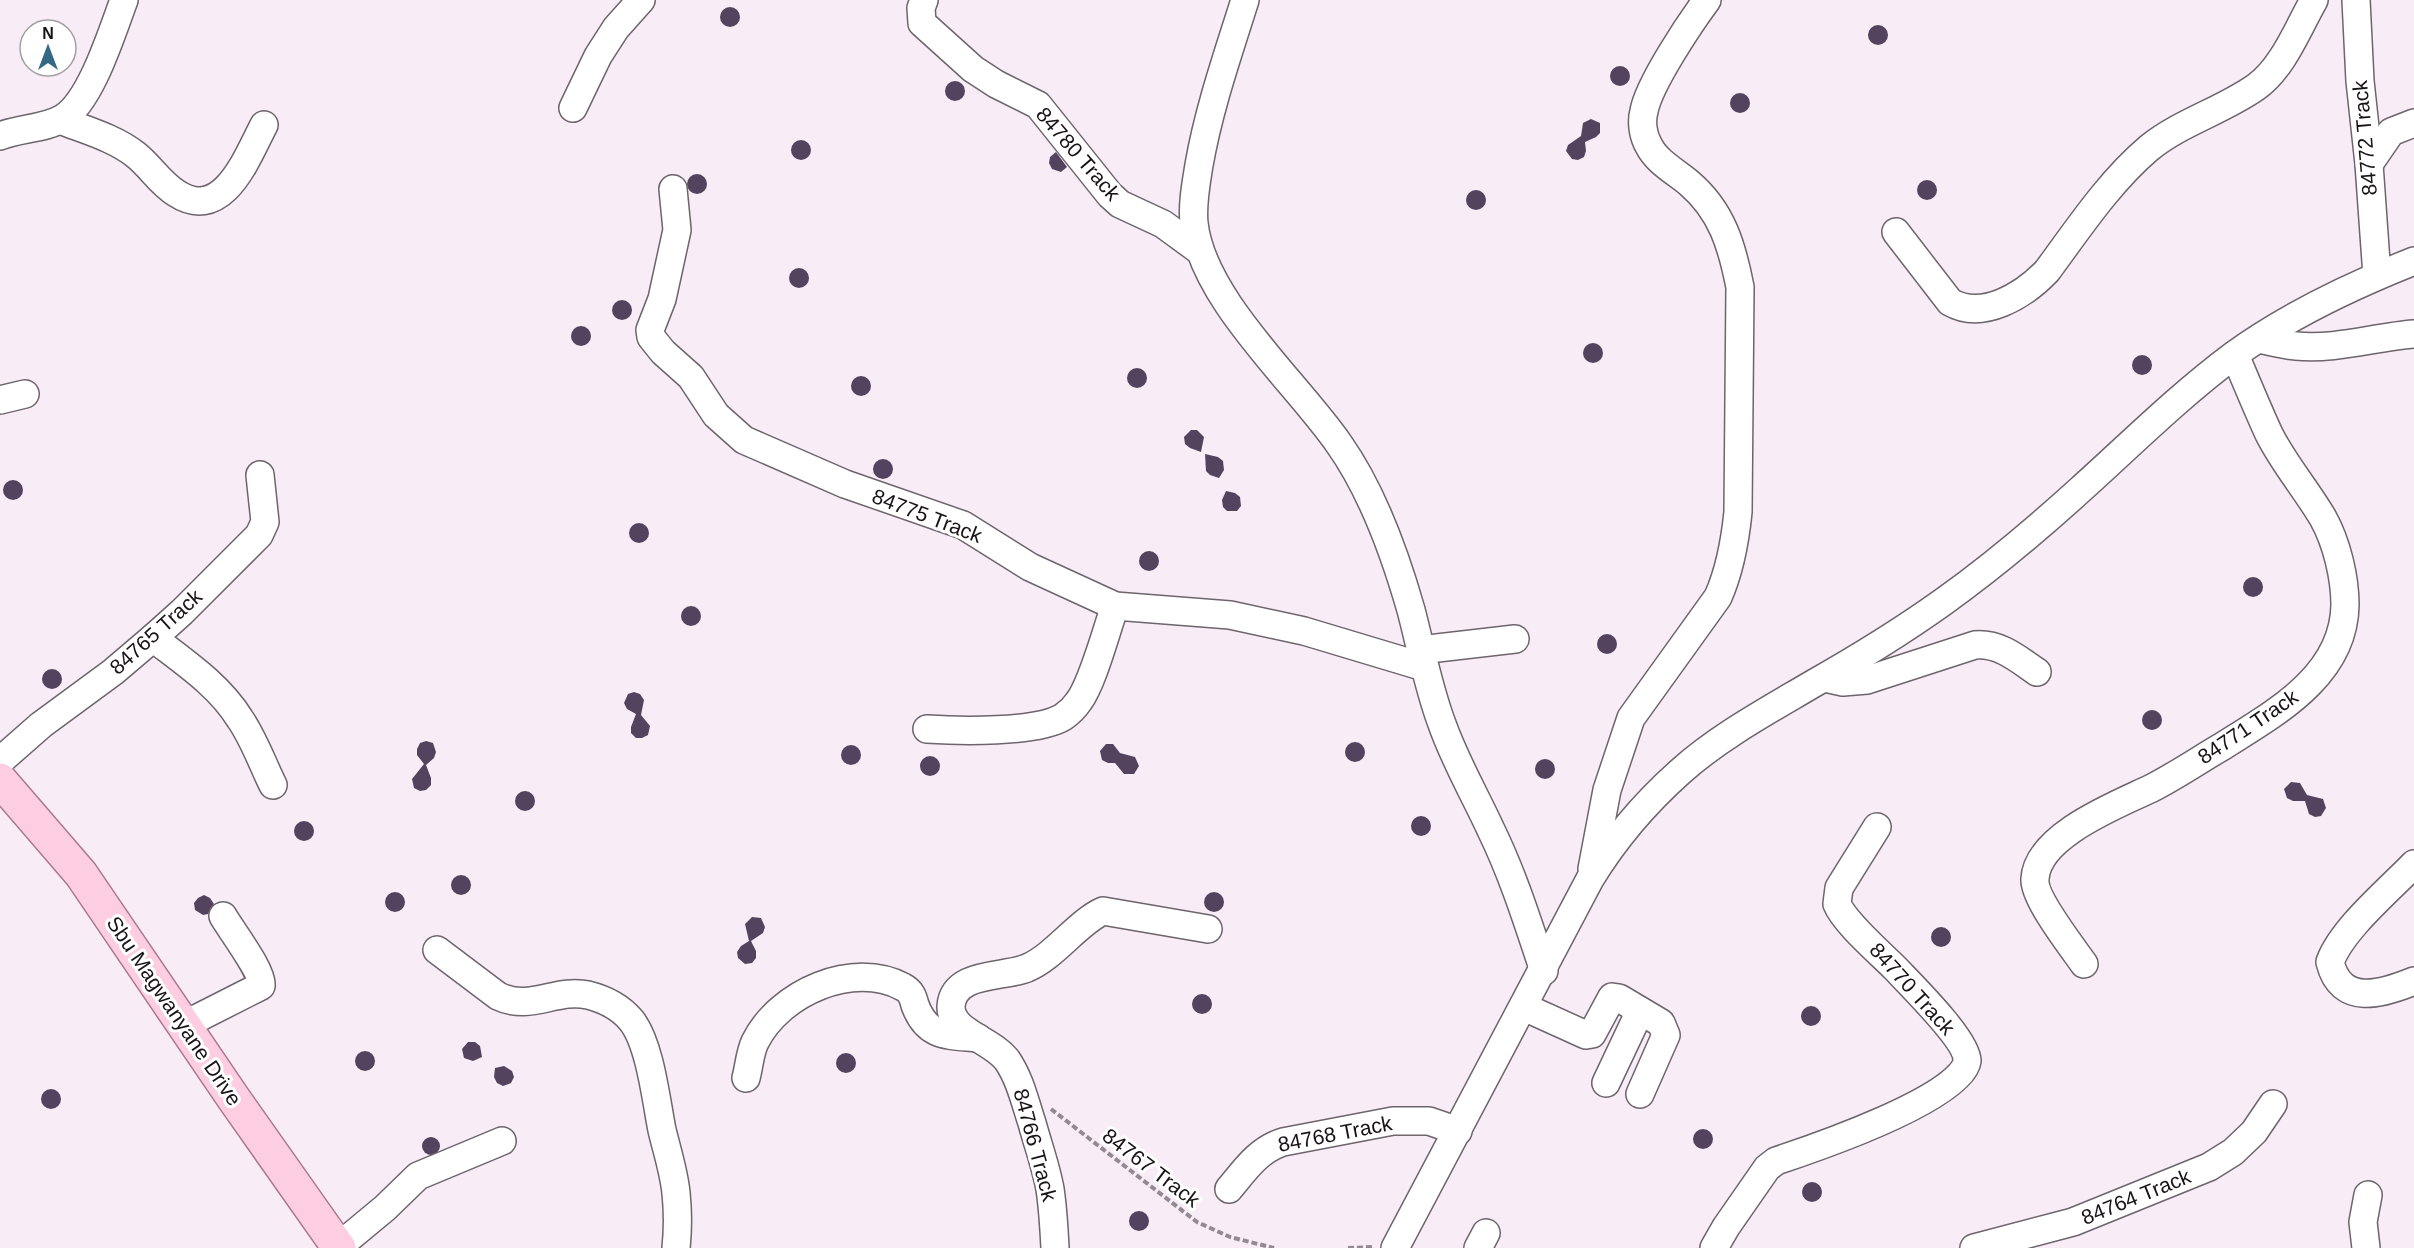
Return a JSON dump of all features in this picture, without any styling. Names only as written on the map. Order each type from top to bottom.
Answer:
[{"type":"main road","name":"Sbu Magwanyane Drive","points":[[0,780],[81,874],[339,1247]]},
{"type":"street","points":[[0,136],[60,120],[73,111],[88,90],[124,0]]},
{"type":"street","points":[[573,108],[598,56],[616,28],[642,0]]},
{"type":"street","name":"84780 Track","points":[[924,0],[921,8],[922,23],[974,69],[996,84],[1038,105],[1110,195],[1120,204],[1163,224],[1200,250]]},
{"type":"street","points":[[1245,0],[1202,148],[1194,202],[1194,223],[1200,250],[1217,287],[1340,445],[1382,524],[1451,750],[1507,867],[1544,970]]},
{"type":"street","points":[[1590,879],[1607,790],[1631,718],[1718,597],[1727,577],[1736,534],[1740,287],[1735,261],[1722,222],[1711,205],[1649,147],[1643,122],[1649,93],[1694,17],[1707,0]]},
{"type":"street","points":[[1896,232],[1950,302],[1959,308],[1971,310],[2018,296],[2033,286],[2047,271],[2129,166],[2151,146],[2177,129],[2257,86],[2271,72],[2314,0]]},
{"type":"street","name":"84772 Track","points":[[2356,0],[2360,81],[2377,276]]},
{"type":"street","points":[[60,120],[120,144],[135,154],[176,193],[197,201],[217,195],[234,181],[264,125]]},
{"type":"street","points":[[2369,164],[2391,132],[2414,123]]},
{"type":"street","name":"84775 Track","points":[[673,189],[677,230],[662,299],[650,330],[651,337],[663,352],[691,377],[716,415],[744,440],[803,467],[963,525],[1030,567],[1115,606],[1230,615],[1422,658]]},
{"type":"street","points":[[1395,1248],[1544,970],[1590,879],[1637,814],[1682,770],[1717,743],[1903,629],[1996,562],[2038,528],[2143,431],[2235,355],[2313,306],[2414,261]]},
{"type":"street","points":[[2259,339],[2296,346],[2332,345],[2414,334]]},
{"type":"street","name":"84771 Track","points":[[2084,964],[2064,937],[2035,886],[2036,869],[2044,857],[2063,836],[2080,824],[2185,770],[2295,697],[2315,679],[2329,660],[2343,627],[2345,587],[2327,527],[2270,434],[2235,355]]},
{"type":"street","name":"84765 Track","points":[[0,761],[41,725],[113,672],[153,638],[259,534],[265,522],[260,475]]},
{"type":"street","points":[[927,729],[996,730],[1062,718],[1071,711],[1084,693],[1115,606]]},
{"type":"street","points":[[153,638],[194,669],[230,704],[245,726],[273,785]]},
{"type":"street","points":[[1422,658],[1515,639]]},
{"type":"street","points":[[1825,678],[1843,682],[1867,680],[1975,645],[1986,644],[2007,652],[2037,672]]},
{"type":"street","name":"84770 Track","points":[[1714,1248],[1767,1168],[1776,1161],[1893,1117],[1934,1094],[1965,1067],[1965,1053],[1953,1033],[1912,986],[1851,923],[1837,904],[1839,888],[1877,827]]},
{"type":"street","points":[[2414,864],[2348,933],[2334,951],[2330,962],[2339,983],[2349,990],[2364,994],[2393,990],[2414,981]]},
{"type":"street","name":"84766 Track","points":[[1055,1248],[1050,1188],[1022,1088],[1008,1061],[998,1050],[982,1038],[961,1028],[954,1020],[951,1003],[956,992],[973,980],[1014,972],[1035,964],[1098,913],[1109,910],[1208,929]]},
{"type":"street","points":[[184,1025],[261,986],[262,982],[257,972],[222,916]]},
{"type":"street","points":[[437,950],[508,1001],[531,1002],[568,994],[585,994],[599,998],[620,1009],[632,1022],[646,1054],[676,1191],[678,1225],[676,1248]]},
{"type":"street","points":[[746,1078],[755,1043],[776,1016],[807,991],[840,978],[860,977],[889,981],[910,992],[926,1025],[933,1031],[946,1035],[982,1038]]},
{"type":"street","points":[[1524,1007],[1586,1035],[1592,1034],[1612,997],[1619,998],[1661,1023],[1666,1035],[1640,1094]]},
{"type":"street","points":[[1606,1083],[1640,1011]]},
{"type":"street","name":"84764 Track","points":[[1974,1248],[2073,1222],[2209,1167],[2233,1152],[2254,1132],[2273,1104]]},
{"type":"street","name":"84768 Track","points":[[1229,1188],[1257,1156],[1270,1146],[1293,1139],[1393,1121],[1429,1120],[1458,1131]]},
{"type":"street","points":[[339,1247],[418,1176],[502,1141]]},
{"type":"street","points":[[2366,1248],[2363,1222],[2368,1195]]},
{"type":"path","name":"84767 Track","points":[[1022,1088],[1197,1222],[1230,1238],[1274,1248]]},
{"type":"building","points":[[730,7],[737,10],[740,17],[737,24],[730,27],[723,24],[720,17],[723,10]]},
{"type":"building","points":[[1878,25],[1885,28],[1888,35],[1885,42],[1878,45],[1871,42],[1868,35],[1871,28]]},
{"type":"building","points":[[1620,66],[1627,69],[1630,76],[1627,83],[1620,86],[1613,83],[1610,76],[1613,69]]},
{"type":"building","points":[[955,81],[962,84],[965,91],[962,98],[955,101],[948,98],[945,91],[948,84]]},
{"type":"building","points":[[1740,93],[1747,96],[1750,103],[1747,110],[1740,113],[1733,110],[1730,103],[1733,96]]},
{"type":"building","points":[[1591,119],[1600,123],[1600,133],[1585,142],[1584,157],[1578,160],[1572,159],[1566,151],[1568,145],[1581,136],[1583,123]]},
{"type":"building","points":[[801,140],[808,143],[811,150],[808,157],[801,160],[794,157],[791,150],[794,143]]},
{"type":"building","points":[[1056,152],[1067,167],[1061,172],[1052,169],[1049,163],[1050,157]]},
{"type":"building","points":[[697,174],[704,177],[707,184],[704,191],[697,194],[690,191],[687,184],[690,177]]},
{"type":"building","points":[[1927,180],[1934,183],[1937,190],[1934,197],[1927,200],[1920,197],[1917,190],[1920,183]]},
{"type":"building","points":[[1476,190],[1483,193],[1486,200],[1483,207],[1476,210],[1469,207],[1466,200],[1469,193]]},
{"type":"building","points":[[799,268],[806,271],[809,278],[806,285],[799,288],[792,285],[789,278],[792,271]]},
{"type":"building","points":[[622,300],[629,303],[632,310],[629,317],[622,320],[615,317],[612,310],[615,303]]},
{"type":"building","points":[[581,326],[588,329],[591,336],[588,343],[581,346],[574,343],[571,336],[574,329]]},
{"type":"building","points":[[1593,343],[1600,346],[1603,353],[1600,360],[1593,363],[1586,360],[1583,353],[1586,346]]},
{"type":"building","points":[[2142,355],[2149,358],[2152,365],[2149,372],[2142,375],[2135,372],[2132,365],[2135,358]]},
{"type":"building","points":[[1137,368],[1144,371],[1147,378],[1144,385],[1137,388],[1130,385],[1127,378],[1130,371]]},
{"type":"building","points":[[861,376],[868,379],[871,386],[868,393],[861,396],[854,393],[851,386],[854,379]]},
{"type":"building","points":[[1191,430],[1197,430],[1204,437],[1201,452],[1185,444],[1184,437]]},
{"type":"building","points":[[1205,454],[1218,457],[1223,461],[1224,470],[1219,478],[1206,471]]},
{"type":"building","points":[[883,459],[890,462],[893,469],[890,476],[883,479],[876,476],[873,469],[876,462]]},
{"type":"building","points":[[13,480],[20,483],[23,490],[20,497],[13,500],[6,497],[3,490],[6,483]]},
{"type":"building","points":[[1226,491],[1240,497],[1241,506],[1237,511],[1227,511],[1223,507],[1222,500]]},
{"type":"building","points":[[639,523],[646,526],[649,533],[646,540],[639,543],[632,540],[629,533],[632,526]]},
{"type":"building","points":[[1149,551],[1156,554],[1159,561],[1156,568],[1149,571],[1142,568],[1139,561],[1142,554]]},
{"type":"building","points":[[2253,577],[2260,580],[2263,587],[2260,594],[2253,597],[2246,594],[2243,587],[2246,580]]},
{"type":"building","points":[[691,606],[698,609],[701,616],[698,623],[691,626],[684,623],[681,616],[684,609]]},
{"type":"building","points":[[1607,634],[1614,637],[1617,644],[1614,651],[1607,654],[1600,651],[1597,644],[1600,637]]},
{"type":"building","points":[[52,669],[59,672],[62,679],[59,686],[52,689],[45,686],[42,679],[45,672]]},
{"type":"building","points":[[634,692],[640,694],[644,700],[641,715],[650,726],[648,735],[642,738],[636,738],[631,733],[636,714],[627,709],[624,703],[628,694]]},
{"type":"building","points":[[2152,710],[2159,713],[2162,720],[2159,727],[2152,730],[2145,727],[2142,720],[2145,713]]},
{"type":"building","points":[[426,741],[433,743],[436,752],[434,758],[426,765],[431,785],[426,790],[420,791],[414,788],[412,779],[424,764],[417,755],[417,749],[420,743]]},
{"type":"building","points":[[1355,742],[1362,745],[1365,752],[1362,759],[1355,762],[1348,759],[1345,752],[1348,745]]},
{"type":"building","points":[[1106,744],[1113,744],[1120,753],[1135,757],[1139,766],[1134,774],[1124,774],[1115,763],[1102,760],[1100,751]]},
{"type":"building","points":[[851,745],[858,748],[861,755],[858,762],[851,765],[844,762],[841,755],[844,748]]},
{"type":"building","points":[[930,756],[937,759],[940,766],[937,773],[930,776],[923,773],[920,766],[923,759]]},
{"type":"building","points":[[1545,759],[1552,762],[1555,769],[1552,776],[1545,779],[1538,776],[1535,769],[1538,762]]},
{"type":"building","points":[[2291,782],[2300,783],[2307,795],[2323,799],[2326,808],[2321,816],[2315,817],[2309,814],[2305,801],[2293,801],[2287,798],[2284,789]]},
{"type":"building","points":[[525,791],[532,794],[535,801],[532,808],[525,811],[518,808],[515,801],[518,794]]},
{"type":"building","points":[[1421,816],[1428,819],[1431,826],[1428,833],[1421,836],[1414,833],[1411,826],[1414,819]]},
{"type":"building","points":[[304,821],[311,824],[314,831],[311,838],[304,841],[297,838],[294,831],[297,824]]},
{"type":"building","points":[[461,875],[468,878],[471,885],[468,892],[461,895],[454,892],[451,885],[454,878]]},
{"type":"building","points":[[395,892],[402,895],[405,902],[402,909],[395,912],[388,909],[385,902],[388,895]]},
{"type":"building","points":[[1214,892],[1221,895],[1224,902],[1221,909],[1214,912],[1207,909],[1204,902],[1207,895]]},
{"type":"building","points":[[204,895],[214,904],[208,914],[203,915],[195,910],[194,903]]},
{"type":"building","points":[[752,917],[761,918],[765,927],[763,933],[751,941],[756,951],[756,958],[752,963],[745,964],[738,958],[737,952],[749,941],[745,924]]},
{"type":"building","points":[[1941,927],[1948,930],[1951,937],[1948,944],[1941,947],[1934,944],[1931,937],[1934,930]]},
{"type":"building","points":[[1202,994],[1209,997],[1212,1004],[1209,1011],[1202,1014],[1195,1011],[1192,1004],[1195,997]]},
{"type":"building","points":[[1811,1006],[1818,1009],[1821,1016],[1818,1023],[1811,1026],[1804,1023],[1801,1016],[1804,1009]]},
{"type":"building","points":[[468,1042],[475,1042],[480,1046],[482,1057],[473,1061],[464,1058],[462,1049]]},
{"type":"building","points":[[365,1051],[372,1054],[375,1061],[372,1068],[365,1071],[358,1068],[355,1061],[358,1054]]},
{"type":"building","points":[[846,1053],[853,1056],[856,1063],[853,1070],[846,1073],[839,1070],[836,1063],[839,1056]]},
{"type":"building","points":[[504,1066],[512,1071],[514,1077],[511,1083],[503,1086],[497,1083],[494,1077],[495,1068]]},
{"type":"building","points":[[51,1089],[58,1092],[61,1099],[58,1106],[51,1109],[44,1106],[41,1099],[44,1092]]},
{"type":"building","points":[[1703,1129],[1710,1132],[1713,1139],[1710,1146],[1703,1149],[1696,1146],[1693,1139],[1696,1132]]},
{"type":"building","points":[[431,1137],[437,1140],[440,1146],[437,1152],[431,1155],[425,1152],[422,1146],[425,1140]]},
{"type":"building","points":[[1812,1182],[1819,1185],[1822,1192],[1819,1199],[1812,1202],[1805,1199],[1802,1192],[1805,1185]]},
{"type":"building","points":[[1139,1211],[1146,1214],[1149,1221],[1146,1228],[1139,1231],[1132,1228],[1129,1221],[1132,1214]]}]
